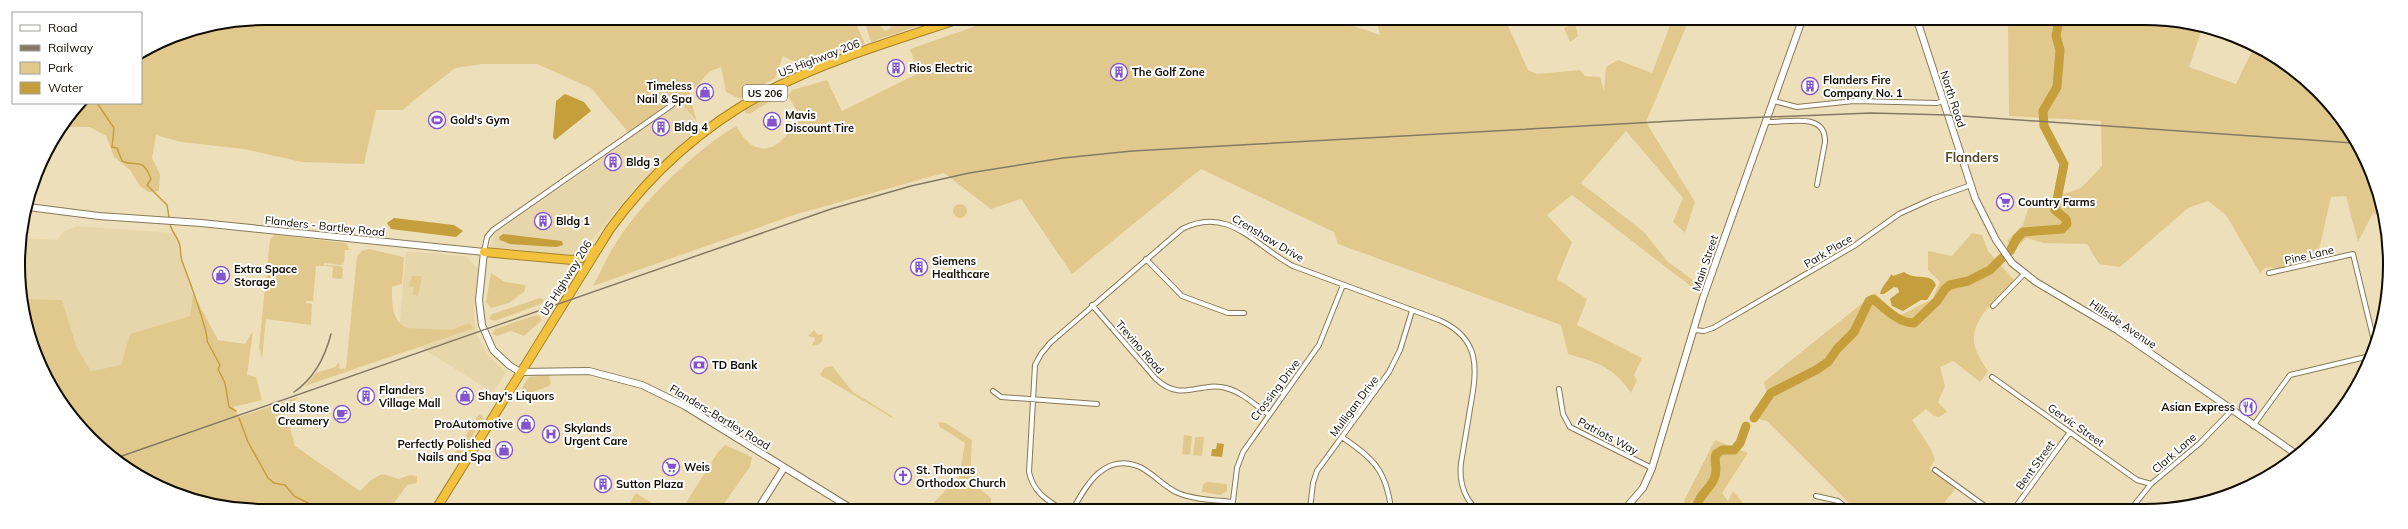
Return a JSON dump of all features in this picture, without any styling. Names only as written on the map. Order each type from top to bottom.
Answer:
[{"type":"highway","name":"US Highway 206","points":[[439,504],[597,248],[621,213],[658,173],[694,140],[739,108],[801,75],[942,25]]},
{"type":"highway","points":[[484,252],[575,260],[597,248]]},
{"type":"main road","name":"Main Street","points":[[1629,504],[1643,488],[1652,468],[1723,240],[1800,25]]},
{"type":"main road","name":"North Road","points":[[1919,25],[1971,185]]},
{"type":"main road","name":"Hillside Avenue","points":[[1971,185],[1986,222],[2003,251],[2024,274],[2104,322],[2230,411],[2293,452]]},
{"type":"main road","name":"Flanders - Bartley Road","points":[[32,208],[99,216],[201,223],[484,252]]},
{"type":"main road","points":[[484,252],[479,300],[487,342],[496,354],[520,372]]},
{"type":"main road","name":"Flanders-Bartley Road","points":[[520,372],[582,370],[637,383],[685,406],[844,504]]},
{"type":"main road","points":[[761,504],[784,468]]},
{"type":"street","points":[[1774,101],[1797,107],[1807,107],[1854,101],[1937,103],[1943,101]]},
{"type":"street","points":[[484,252],[487,237],[493,230],[625,140],[636,129],[672,105]]},
{"type":"street","points":[[1766,122],[1810,120],[1819,125],[1825,135],[1825,142],[1817,185]]},
{"type":"street","name":"Park Place","points":[[1694,330],[1704,331],[1713,328],[1854,246],[1904,211],[1971,185]]},
{"type":"street","name":"Crenshaw Drive","points":[[1053,504],[1041,496],[1030,476],[1028,465],[1035,366],[1041,354],[1092,306],[1182,229],[1202,221],[1217,220],[1237,228],[1272,254],[1294,266],[1454,328],[1466,341],[1473,354],[1476,372],[1460,471],[1464,493],[1472,504]]},
{"type":"street","name":"Pine Lane","points":[[2269,273],[2353,254],[2372,334]]},
{"type":"street","points":[[1146,259],[1182,296],[1228,313],[1244,313]]},
{"type":"street","points":[[1993,306],[2024,274]]},
{"type":"street","name":"Crossing Drive","points":[[1233,502],[1237,468],[1243,452],[1268,414],[1322,342],[1343,285]]},
{"type":"street","name":"Trevino Road","points":[[1092,306],[1156,379],[1166,387],[1185,392],[1214,386],[1226,387],[1241,394],[1268,414]]},
{"type":"street","name":"Mulligan Drive","points":[[1311,504],[1316,475],[1389,372],[1400,350],[1412,311]]},
{"type":"street","points":[[2252,426],[2290,375],[2364,357]]},
{"type":"street","name":"Gervic Street","points":[[1992,377],[2137,480],[2151,484]]},
{"type":"street","name":"Patriots Way","points":[[1559,389],[1563,414],[1570,427],[1652,468]]},
{"type":"street","points":[[992,391],[1001,397],[1097,404]]},
{"type":"street","name":"Clark Lane","points":[[2135,504],[2151,484],[2200,443],[2230,411]]},
{"type":"street","name":"Bent Street","points":[[2018,504],[2070,432]]},
{"type":"street","points":[[1342,437],[1371,458],[1380,470],[1387,484],[1390,504]]},
{"type":"street","points":[[1076,504],[1094,476],[1109,467],[1123,464],[1140,467],[1167,486],[1187,496],[1233,502]]},
{"type":"street","points":[[1934,470],[1981,504]]},
{"type":"street","points":[[1816,496],[1838,501],[1842,504]]},
{"type":"shaded area","points":[[677,97],[699,127],[635,188],[579,256],[491,247],[495,233],[621,146],[631,137],[628,132]]},
{"type":"shaded area","points":[[76,226],[174,233],[193,293],[190,316],[130,334],[121,365],[91,371],[77,348],[62,300],[28,299],[25,264],[27,238],[57,240],[63,232]]},
{"type":"shaded area","points":[[406,251],[466,256],[478,269],[474,314],[477,335],[489,356],[506,372],[493,393],[421,347],[397,355]]},
{"type":"green space","points":[[264,25],[857,25],[865,44],[815,61],[810,55],[804,62],[797,63],[783,56],[775,78],[740,99],[726,92],[721,67],[709,72],[689,94],[697,122],[677,98],[628,132],[591,88],[537,64],[482,64],[455,68],[402,110],[376,110],[364,164],[302,162],[244,149],[181,142],[156,135],[152,158],[160,174],[159,191],[148,192],[140,186],[130,170],[114,157],[106,136],[90,127],[68,127],[87,104],[142,104],[142,59],[173,43],[203,33],[233,27]]},
{"type":"green space","points":[[880,25],[885,31],[890,29],[891,25],[921,25],[871,42],[866,26]]},
{"type":"green space","points":[[979,25],[1351,25],[1380,35],[1378,25],[1508,25],[1528,70],[1537,74],[1580,70],[1585,76],[1600,77],[1604,91],[1606,67],[1618,60],[1652,73],[1670,25],[1687,25],[1646,122],[1695,202],[1685,233],[1673,222],[1683,198],[1626,131],[1581,183],[1644,232],[1668,262],[1693,280],[1697,291],[1572,195],[1547,215],[1572,242],[1557,279],[1587,299],[1577,325],[1642,358],[1634,375],[1637,380],[1631,393],[1625,384],[1611,371],[1596,363],[1568,354],[1561,325],[1338,244],[1334,232],[1201,169],[1072,274],[1021,199],[991,209],[944,173],[797,214],[593,286],[613,248],[626,227],[639,211],[670,178],[720,136],[736,126],[750,144],[760,148],[774,146],[786,136],[800,116],[788,96],[792,90],[827,80],[842,111],[919,73],[910,49]]},
{"type":"green space","points":[[1571,25],[1575,25],[1578,36],[1570,42],[1564,28]]},
{"type":"green space","points":[[2007,25],[2144,25],[2175,27],[2201,32],[2189,67],[2236,84],[2252,51],[2263,57],[2289,74],[2313,95],[2343,131],[2365,173],[2378,216],[2373,213],[2358,242],[2346,196],[2331,197],[2317,259],[2279,270],[2271,267],[2265,268],[2260,273],[2226,215],[2208,201],[2188,208],[2120,267],[2099,264],[2087,244],[2043,243],[2027,238],[2014,249],[2007,241],[2023,225],[2029,206],[2081,188],[2102,166],[2101,121],[2009,116]]},
{"type":"green space","points":[[773,94],[778,97],[749,114],[745,113],[745,110]]},
{"type":"green space","points":[[960,204],[965,206],[967,211],[965,216],[960,218],[955,216],[953,211],[955,206]]},
{"type":"green space","points":[[1972,233],[1982,235],[1988,251],[2015,281],[1986,310],[1976,328],[1974,337],[1975,347],[1988,372],[1980,382],[1953,361],[1940,367],[1945,386],[1938,402],[1947,412],[1939,417],[1934,416],[1926,409],[1912,420],[1931,449],[1935,460],[1929,469],[1956,488],[1943,504],[1850,504],[1767,421],[1755,418],[1768,398],[1764,382],[1875,293],[1899,316],[1932,299],[1940,282],[1928,270],[1928,251],[1952,256]]},
{"type":"green space","points":[[275,235],[346,243],[350,250],[345,250],[344,263],[341,265],[324,263],[324,266],[316,266],[313,301],[306,301],[306,303],[312,304],[311,325],[266,319],[262,359],[259,347],[270,239]]},
{"type":"green space","points":[[369,249],[404,257],[402,284],[392,287],[392,299],[395,316],[402,325],[408,328],[451,330],[469,323],[474,328],[305,386],[316,373],[335,367],[339,362],[340,369],[346,368],[357,256],[362,251]]},
{"type":"green space","points":[[325,265],[341,266],[343,269],[342,279],[332,278],[333,267]]},
{"type":"green space","points":[[491,273],[505,282],[526,285],[524,292],[509,303],[491,308],[486,302]]},
{"type":"green space","points":[[412,276],[422,276],[418,296],[413,295],[414,287],[409,286]]},
{"type":"green space","points":[[193,293],[218,340],[245,344],[253,331],[247,375],[256,377],[262,400],[233,407],[239,417],[298,397],[284,413],[274,417],[290,428],[295,446],[360,491],[371,480],[382,474],[399,479],[410,475],[417,476],[417,483],[407,485],[393,504],[264,504],[233,502],[203,496],[173,486],[131,464],[119,455],[95,434],[74,410],[65,398],[43,356],[33,326],[28,299],[62,300],[77,348],[91,371],[121,365],[130,334],[190,316]]},
{"type":"green space","points":[[540,298],[544,300],[541,304],[495,321],[489,319],[492,314]]},
{"type":"green space","points":[[536,315],[540,316],[542,320],[524,336],[511,331],[497,336],[492,334],[495,329]]},
{"type":"green space","points":[[814,330],[818,335],[823,334],[822,341],[819,344],[812,346],[815,338],[808,336]]},
{"type":"green space","points":[[832,366],[853,392],[892,416],[894,419],[820,375],[824,368]]},
{"type":"green space","points":[[549,375],[551,383],[549,386],[520,397],[519,393],[529,377]]},
{"type":"green space","points":[[479,414],[484,418],[455,463],[451,460]]},
{"type":"green space","points":[[938,422],[946,423],[972,440],[970,481],[991,498],[991,504],[933,504],[959,477],[965,443],[940,427]]},
{"type":"green space","points":[[1184,435],[1192,436],[1190,455],[1182,454]]},
{"type":"green space","points":[[1195,437],[1204,437],[1202,456],[1193,455]]},
{"type":"green space","points":[[1715,440],[1748,453],[1722,493],[1728,501],[1733,491],[1744,504],[1684,504],[1684,501]]},
{"type":"green space","points":[[725,445],[752,457],[750,467],[724,504],[685,504],[718,452]]},
{"type":"green space","points":[[1207,482],[1227,484],[1227,491],[1221,495],[1202,492],[1203,484]]},
{"type":"green space","points":[[636,493],[653,504],[629,504]]},
{"type":"water","points":[[565,94],[584,102],[591,111],[555,140],[553,137],[556,101]]},
{"type":"water","points":[[394,218],[454,225],[463,231],[456,237],[391,229],[387,223]]},
{"type":"water","points":[[503,234],[562,241],[563,245],[556,247],[510,244],[500,240],[499,237]]},
{"type":"water","points":[[1904,272],[1909,275],[1931,279],[1936,285],[1927,300],[1921,300],[1903,311],[1892,306],[1890,299],[1899,292],[1898,288],[1894,287],[1884,294],[1880,294],[1891,274],[1893,276]]},
{"type":"water","points":[[1217,443],[1224,444],[1222,457],[1211,456],[1212,449],[1216,449]]},
{"type":"waterway","points":[[2010,251],[2017,238],[2023,232],[2062,229],[2067,224],[2066,219],[2055,210],[2064,164],[2044,126],[2043,111],[2057,87],[2060,50],[2056,36],[2058,25]]},
{"type":"waterway","points":[[98,104],[114,128],[112,147],[117,148],[122,161],[145,167],[151,179],[147,185],[167,205],[169,217]]},
{"type":"waterway","points":[[170,224],[179,243],[181,259],[193,290],[207,336],[207,341],[220,365],[218,369],[225,383],[229,407],[236,411]]},
{"type":"waterway","points":[[1754,418],[1771,393],[1816,370],[1828,362],[1837,349],[1854,332],[1869,301],[1873,299],[1897,318],[1914,323],[1937,301],[1945,289],[1950,285],[1968,281],[1990,270],[2002,258]]},
{"type":"waterway","points":[[239,418],[248,442],[268,478],[274,483],[285,485],[294,496],[310,504]]},
{"type":"waterway","points":[[1697,504],[1714,479],[1716,472],[1716,454],[1722,450],[1734,450],[1740,443],[1746,426]]},
{"type":"railway","points":[[121,456],[831,209],[911,186],[969,173],[1063,158],[1132,151],[1692,120],[1871,113],[1948,115],[2350,143]]},
{"type":"railway","points":[[294,392],[313,374],[326,351],[331,334]]},
{"type":"place","name":"Rios Electric","points":[[896,68]]},
{"type":"place","name":"The Golf Zone","points":[[1119,72]]},
{"type":"place","name":"Flanders Fire Company No. 1","points":[[1810,86]]},
{"type":"place","name":"Timeless Nail & Spa","points":[[705,92]]},
{"type":"place","name":"Gold's Gym","points":[[437,120]]},
{"type":"place","name":"Mavis Discount Tire","points":[[772,121]]},
{"type":"place","name":"Bldg 4","points":[[661,127]]},
{"type":"place","name":"Bldg 3","points":[[613,162]]},
{"type":"place","name":"Country Farms","points":[[2005,202]]},
{"type":"place","name":"Bldg 1","points":[[543,221]]},
{"type":"place","name":"Siemens Healthcare","points":[[919,267]]},
{"type":"place","name":"Extra Space Storage","points":[[221,275]]},
{"type":"place","name":"TD Bank","points":[[699,365]]},
{"type":"place","name":"Flanders Village Mall","points":[[366,396]]},
{"type":"place","name":"Shay's Liquors","points":[[465,396]]},
{"type":"place","name":"Asian Express","points":[[2248,407]]},
{"type":"place","name":"Cold Stone Creamery","points":[[342,414]]},
{"type":"place","name":"ProAutomotive","points":[[526,424]]},
{"type":"place","name":"Skylands Urgent Care","points":[[551,434]]},
{"type":"place","name":"Perfectly Polished Nails and Spa","points":[[504,450]]},
{"type":"place","name":"Weis","points":[[671,467]]},
{"type":"place","name":"St. Thomas Orthodox Church","points":[[903,476]]},
{"type":"place","name":"Sutton Plaza","points":[[603,484]]},
{"type":"district","name":"Flanders","points":[[1972,157]]}]
